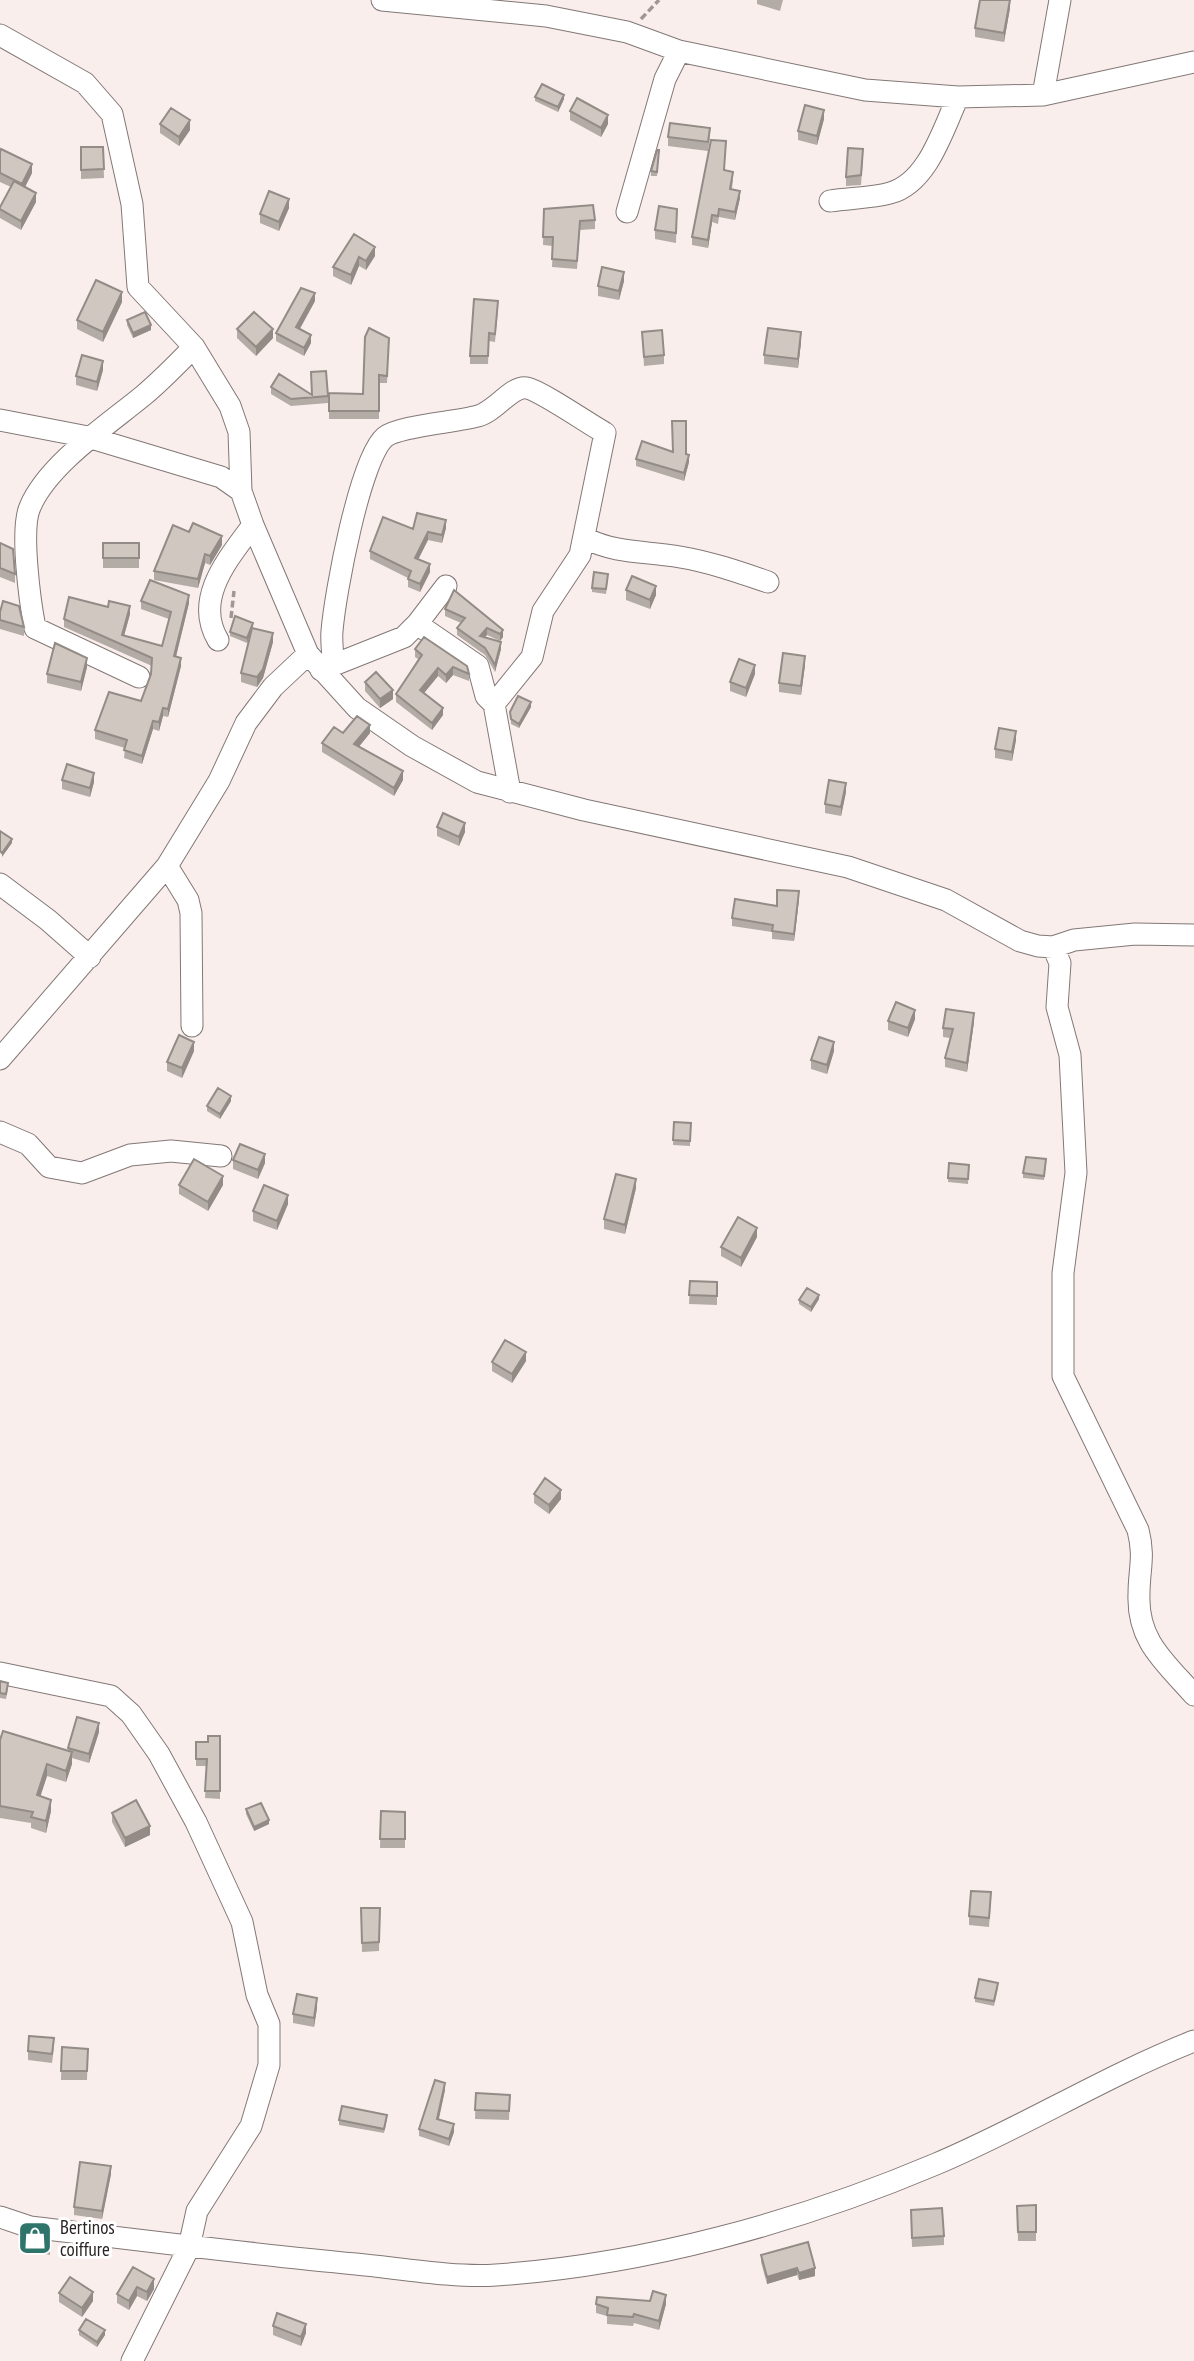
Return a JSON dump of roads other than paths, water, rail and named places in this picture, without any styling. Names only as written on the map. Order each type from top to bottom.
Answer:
[{"type":"street","points":[[382,0],[546,16],[627,32],[679,51],[864,90],[958,97],[1043,95],[1194,62]]},
{"type":"street","points":[[1043,95],[1060,0]]},
{"type":"street","points":[[0,35],[85,83],[112,114],[132,204],[138,287],[194,347],[230,406],[239,432],[241,491],[253,525],[320,662],[357,708],[412,746],[477,782],[510,792],[848,867],[946,900],[1020,941],[1053,947],[1074,940],[1135,934],[1194,935]]},
{"type":"street","points":[[627,212],[665,79],[679,51]]},
{"type":"street","points":[[831,201],[892,193],[911,183],[925,165],[958,97]]},
{"type":"street","points":[[139,677],[35,628],[24,537],[29,508],[44,484],[88,437],[143,396],[194,347]]},
{"type":"street","points":[[320,662],[331,632],[352,523],[374,450],[386,436],[398,430],[460,421],[490,413],[512,391],[528,388],[605,433],[580,555],[543,611],[532,657],[494,704]]},
{"type":"street","points":[[0,420],[88,437],[221,477],[241,491]]},
{"type":"street","points":[[218,640],[209,617],[215,583],[222,568],[253,525]]},
{"type":"street","points":[[585,538],[602,546],[642,555],[677,556],[768,582]]},
{"type":"street","points":[[0,1059],[167,866],[219,781],[246,723],[273,687],[320,662],[404,636],[417,624],[446,586]]},
{"type":"street","points":[[417,624],[478,666],[486,696],[494,704],[510,792]]},
{"type":"street","points":[[167,866],[190,905],[192,1026]]},
{"type":"street","points":[[0,884],[48,920],[90,957]]},
{"type":"street","points":[[1053,947],[1060,962],[1058,1007],[1070,1055],[1076,1173],[1063,1273],[1063,1376],[1138,1530],[1144,1551],[1139,1590],[1142,1630],[1194,1695]]},
{"type":"street","points":[[0,1132],[28,1144],[49,1167],[82,1173],[130,1155],[171,1151],[221,1156]]},
{"type":"street","points":[[0,1673],[111,1696],[131,1714],[159,1754],[196,1822],[242,1922],[257,1995],[269,2024],[269,2065],[251,2126],[197,2211],[189,2247],[132,2361]]},
{"type":"street","points":[[0,2217],[30,2227],[189,2247],[493,2275],[649,2253],[783,2220],[936,2164],[1082,2095],[1138,2063],[1194,2041]]},
{"type":"place","name":"Bertinos coiffure","points":[[35,2238]]}]
